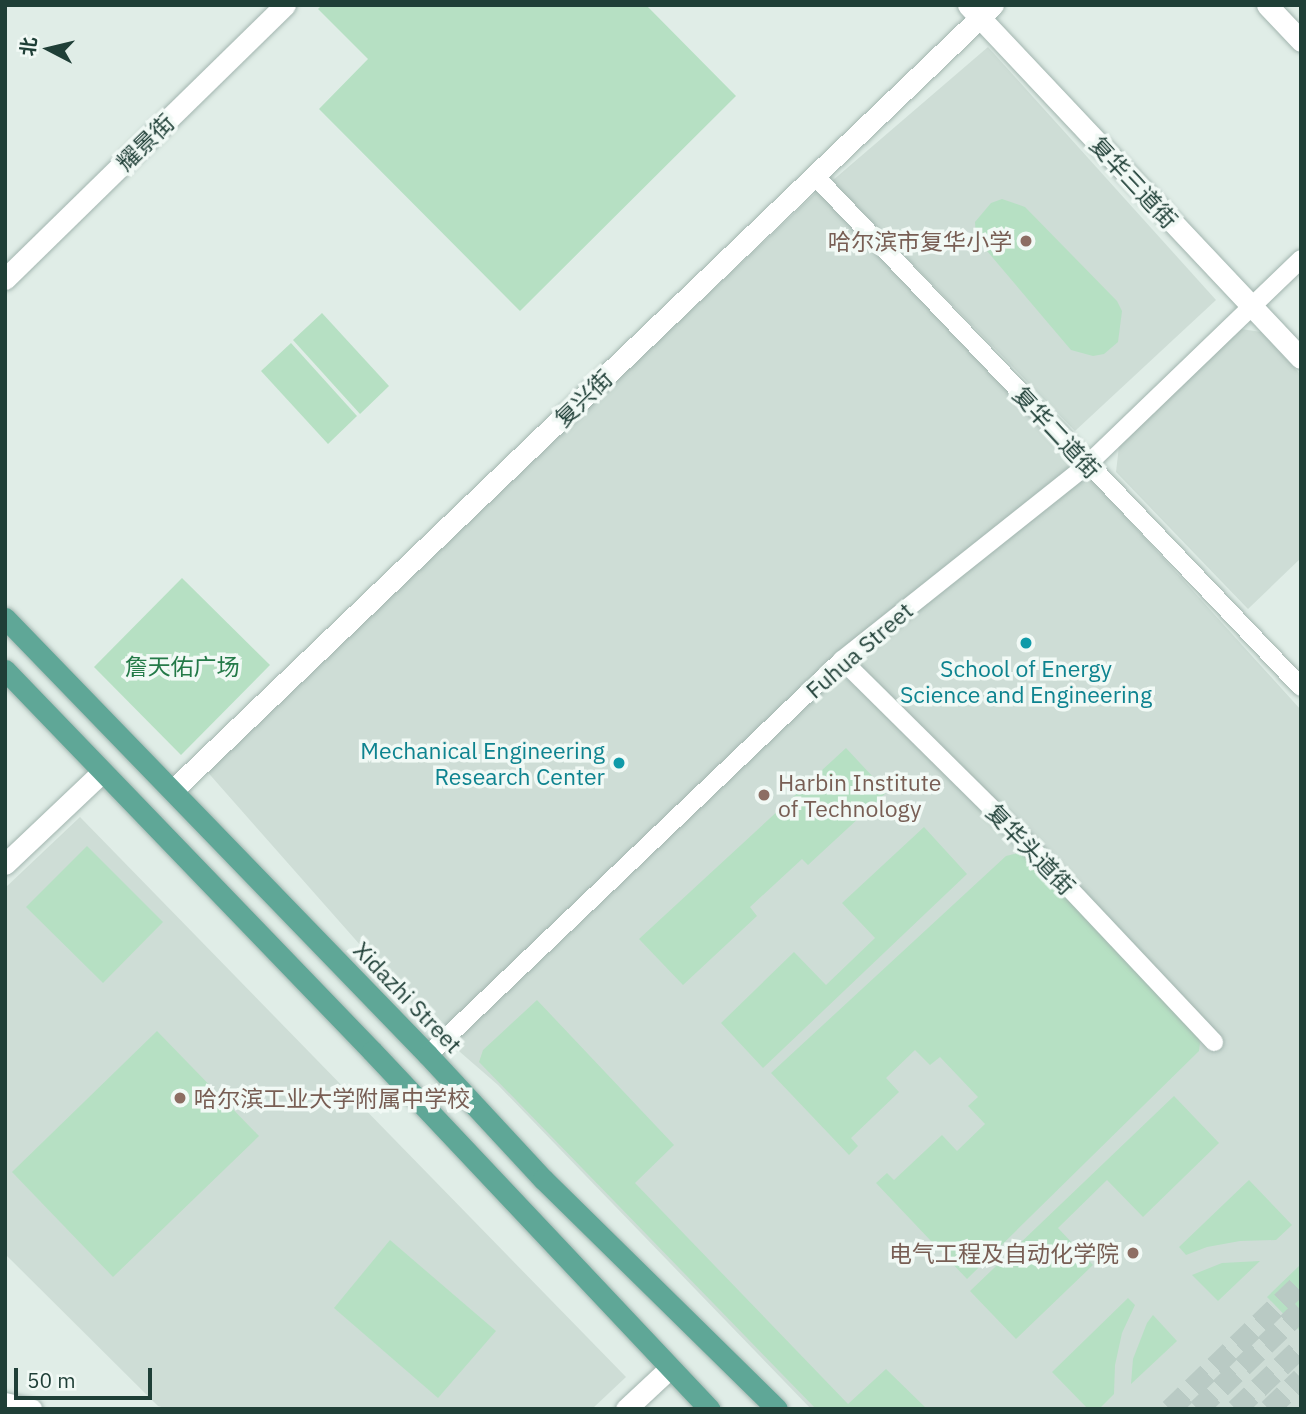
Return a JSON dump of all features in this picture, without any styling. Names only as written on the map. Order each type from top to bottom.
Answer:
[{"type":"main road","name":"Xidazhi Street","points":[[5,618],[428,1055],[543,1179],[777,1409]]},
{"type":"main road","points":[[5,670],[372,1051],[709,1409]]},
{"type":"street","name":"耀景街","points":[[5,279],[285,5]]},
{"type":"street","points":[[1267,5],[1301,41]]},
{"type":"street","name":"复兴街","points":[[173,790],[814,176],[980,9]]},
{"type":"street","name":"复华三道街","points":[[980,9],[1301,358]]},
{"type":"street","name":"复华二道街","points":[[814,176],[1301,687]]},
{"type":"street","name":"Fuhua Street","points":[[428,1055],[842,660],[1087,464],[1301,259]]},
{"type":"street","name":"复华头道街","points":[[842,660],[1018,834],[1214,1042]]},
{"type":"street","points":[[5,864],[102,772]]},
{"type":"street","points":[[626,1409],[670,1368]]},
{"type":"shaded area","name":"哈尔滨市复华小学","points":[[988,47],[1216,300],[1075,431],[832,181]]},
{"type":"shaded area","name":"Harbin Institute of Technology","points":[[821,188],[1050,433],[1301,710],[1301,1409],[811,1409],[498,1085],[437,1032],[204,768]]},
{"type":"shaded area","points":[[1241,329],[1261,332],[1301,375],[1301,558],[1248,609],[1116,472],[1119,446]]},
{"type":"shaded area","name":"哈尔滨工业大学附属中学校","points":[[80,817],[626,1377],[592,1409],[168,1409],[158,1406],[5,1254],[5,888]]},
{"type":"green space","points":[[322,5],[646,5],[736,96],[520,311],[319,109],[368,59],[318,9]]},
{"type":"green space","points":[[1002,199],[1025,207],[1117,301],[1122,311],[1118,342],[1104,354],[1093,356],[1071,350],[976,238],[975,222],[991,203]]},
{"type":"green space","points":[[322,313],[389,386],[360,414],[293,340]]},
{"type":"green space","points":[[291,343],[357,416],[328,444],[261,371]]},
{"type":"green space","name":"詹天佑广场","points":[[182,578],[270,665],[181,755],[94,667]]},
{"type":"green space","points":[[846,748],[887,792],[808,865],[802,859],[750,907],[757,916],[683,985],[639,939]]},
{"type":"green space","points":[[924,827],[967,874],[763,1068],[721,1023],[794,952],[826,985],[875,938],[842,903]]},
{"type":"green space","points":[[87,846],[163,922],[103,983],[26,907]]},
{"type":"green space","points":[[1026,851],[1198,1035],[1199,1051],[967,1279],[876,1183],[887,1173],[894,1180],[942,1135],[957,1151],[985,1124],[968,1106],[978,1097],[940,1057],[930,1065],[915,1050],[886,1078],[899,1092],[851,1138],[858,1146],[849,1155],[771,1073],[1006,856]]},
{"type":"green space","points":[[537,1000],[674,1145],[635,1183],[848,1404],[886,1369],[927,1409],[816,1409],[479,1062],[483,1050]]},
{"type":"green space","points":[[157,1031],[259,1136],[113,1277],[12,1172]]},
{"type":"green space","points":[[1174,1096],[1219,1143],[1143,1217],[1107,1180],[1058,1228],[1093,1265],[1016,1339],[970,1291]]},
{"type":"green space","points":[[1249,1180],[1292,1225],[1276,1240],[1240,1241],[1207,1247],[1186,1255],[1179,1247]]},
{"type":"green space","points":[[390,1240],[496,1331],[438,1398],[334,1308]]},
{"type":"green space","points":[[1260,1261],[1218,1301],[1192,1275],[1222,1263]]},
{"type":"green space","points":[[1301,1264],[1301,1332],[1267,1297]]},
{"type":"green space","points":[[1128,1298],[1135,1305],[1122,1333],[1115,1365],[1114,1394],[1099,1409],[1088,1409],[1052,1372]]},
{"type":"green space","points":[[1153,1315],[1177,1341],[1131,1384],[1133,1359],[1147,1323]]},
{"type":"tunnel","points":[[1170,1409],[1301,1283]]},
{"type":"tunnel","points":[[1198,1409],[1301,1310]]},
{"type":"tunnel","points":[[1236,1409],[1301,1347]]},
{"type":"tunnel","points":[[1269,1409],[1301,1378]]},
{"type":"place","name":"哈尔滨市复华小学","points":[[1026,241]]},
{"type":"place","name":"School of Energy Science and Engineering","points":[[1026,643]]},
{"type":"place","name":"Mechanical Engineering Research Center","points":[[619,763]]},
{"type":"place","name":"Harbin Institute of Technology","points":[[764,795]]},
{"type":"place","name":"哈尔滨工业大学附属中学校","points":[[180,1098]]},
{"type":"place","name":"电气工程及自动化学院","points":[[1133,1253]]}]
